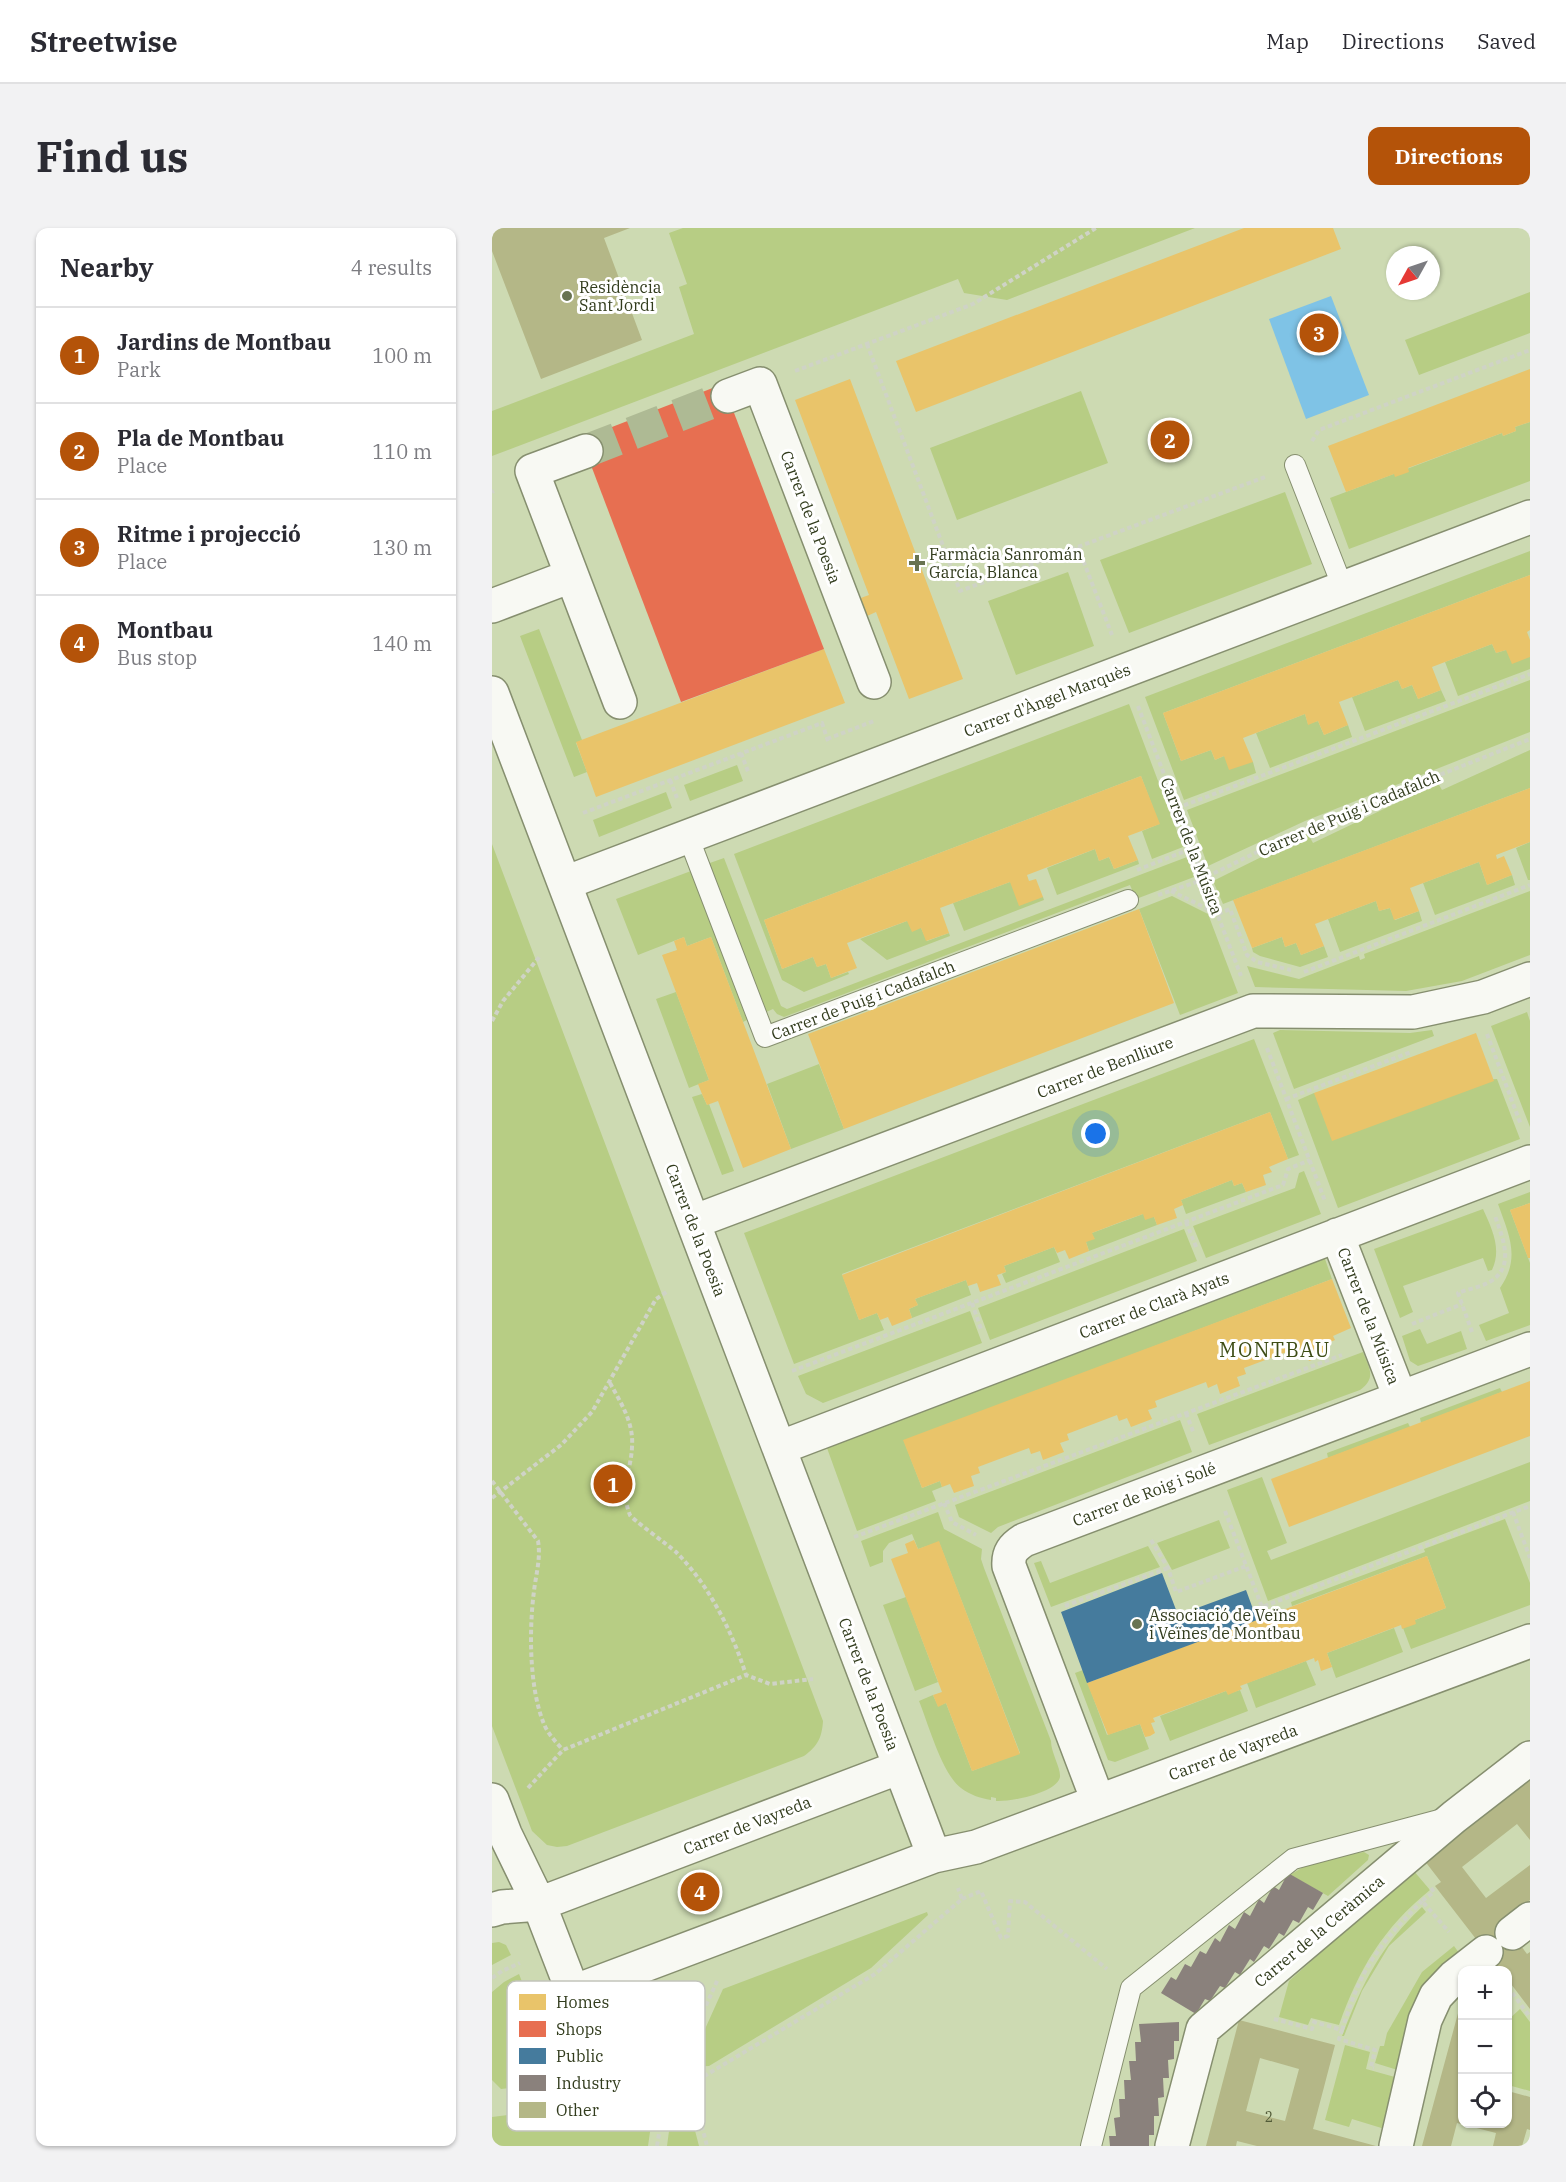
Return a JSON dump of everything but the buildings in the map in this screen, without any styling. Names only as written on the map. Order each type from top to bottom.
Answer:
[{"type":"street","name":"Carrer de la Poesia","points":[[728,396],[760,384],[874,682]]},
{"type":"street","points":[[585,451],[532,471],[620,702]]},
{"type":"street","name":"Carrer d'Àngel Marquès","points":[[564,883],[1530,517]]},
{"type":"street","points":[[492,606],[571,576]]},
{"type":"street","name":"Carrer de la Poesia","points":[[492,693],[900,1767]]},
{"type":"street","name":"Carrer de Benlliure","points":[[693,1222],[1253,1011],[1413,1012],[1484,997],[1530,979]]},
{"type":"street","name":"Carrer de Clarà Ayats","points":[[779,1448],[1337,1235],[1527,1147]]},
{"type":"street","name":"Carrer de la Música","points":[[1337,1235],[1400,1397]]},
{"type":"street","name":"Carrer de Roig i Solé","points":[[1098,1801],[1009,1566],[1008,1559],[1011,1551],[1024,1540],[1530,1348]]},
{"type":"street","name":"Carrer de Vayreda","points":[[602,1981],[934,1856],[976,1847],[1530,1641]]},
{"type":"street","name":"Carrer de la Ceràmica","points":[[1172,2146],[1203,2029],[1454,1817],[1530,1758]]},
{"type":"street","points":[[900,1767],[934,1856]]},
{"type":"street","name":"Carrer de Vayreda","points":[[492,1910],[502,1906],[539,1904],[900,1767]]},
{"type":"street","points":[[506,1797],[505,1834],[539,1904]]},
{"type":"street","name":"Carrer de Vayreda","points":[[539,1904],[569,1981]]},
{"type":"street","points":[[1396,2146],[1425,2020],[1436,1996],[1454,1977],[1486,1952]]},
{"type":"lane","points":[[1295,465],[1343,588]]},
{"type":"lane","name":"Carrer de Puig i Cadafalch","points":[[688,836],[765,1037],[1128,900]]},
{"type":"lane","points":[[1091,2146],[1131,1988],[1293,1859],[1454,1817]]},
{"type":"path","points":[[791,373],[973,304],[1096,228]]},
{"type":"path","points":[[867,344],[960,591],[1295,465],[1319,430],[1530,350]]},
{"type":"path","points":[[1078,548],[1115,645]]},
{"type":"path","points":[[1177,808],[1530,674]]},
{"type":"path","name":"Carrer de la Música","points":[[1135,696],[1244,985]]},
{"type":"path","points":[[583,813],[822,723],[833,753]]},
{"type":"path","points":[[827,739],[855,729]]},
{"type":"path","name":"Carrer de Puig i Cadafalch","points":[[1218,914],[1171,891],[1194,883],[1306,828],[1530,739]]},
{"type":"path","points":[[741,753],[753,783]]},
{"type":"path","points":[[670,780],[678,800]]},
{"type":"path","points":[[1126,874],[1193,848]]},
{"type":"path","points":[[1218,914],[1230,909],[1247,955],[1257,962],[1300,973],[1530,885]]},
{"type":"path","points":[[492,1022],[503,1001],[541,955]]},
{"type":"path","points":[[1484,1025],[1527,1147]]},
{"type":"path","points":[[1265,1043],[1326,1205]]},
{"type":"path","points":[[1286,1099],[1418,1050]]},
{"type":"path","points":[[792,1371],[1283,1185],[1288,1169],[1310,1160]]},
{"type":"path","points":[[1470,1327],[1458,1293],[1494,1280],[1504,1264],[1505,1243],[1493,1211]]},
{"type":"path","points":[[1186,1222],[1198,1253]]},
{"type":"path","points":[[492,1498],[561,1445],[592,1412],[656,1299],[668,1292]]},
{"type":"path","points":[[972,1304],[983,1336]]},
{"type":"path","points":[[1418,1321],[1462,1304]]},
{"type":"path","points":[[854,1537],[1353,1351]]},
{"type":"path","points":[[610,1383],[627,1413],[633,1446],[624,1483],[631,1518],[673,1550],[695,1575],[737,1648],[746,1675]]},
{"type":"path","points":[[492,1481],[538,1541],[540,1552],[531,1625],[535,1687],[544,1723],[563,1750]]},
{"type":"path","points":[[492,1486],[500,1490]]},
{"type":"path","points":[[944,1503],[952,1522],[979,1536]]},
{"type":"path","points":[[1225,1511],[1262,1607],[1530,1506]]},
{"type":"path","points":[[1513,1512],[1530,1558]]},
{"type":"path","points":[[1151,1540],[1168,1568],[1176,1592],[1246,1566]]},
{"type":"path","points":[[1059,1609],[1168,1568]]},
{"type":"path","points":[[506,1797],[526,1789],[563,1750],[746,1675],[770,1684],[813,1679]]},
{"type":"path","points":[[1407,1856],[1434,1892],[1422,1901],[1377,1951],[1359,1983],[1339,2038],[1375,2050],[1371,2067],[1412,2078]]},
{"type":"path","points":[[958,1887],[963,1899]]},
{"type":"path","points":[[705,2076],[875,1974],[963,1899],[981,1891],[1001,1938],[1008,1936],[1010,1901],[1025,1902],[1131,1988]]},
{"type":"path","points":[[1422,1901],[1448,1932],[1454,1928]]},
{"type":"path","points":[[1291,1955],[1274,2019],[1312,2029],[1314,2022],[1342,2030]]},
{"type":"path","points":[[492,1978],[515,1965]]},
{"type":"path","points":[[705,2007],[719,1977]]},
{"type":"path","points":[[1512,1993],[1530,2017]]},
{"type":"path","points":[[657,2146],[659,2131]]},
{"type":"path","points":[[703,2131],[707,2146]]},
{"type":"green space","points":[[683,228],[1195,228],[1007,300],[964,293],[958,279],[492,456],[492,411],[694,334],[679,287],[687,284],[669,233]]},
{"type":"green space","points":[[1530,292],[1530,333],[1419,375],[1405,340]]},
{"type":"green space","points":[[1081,391],[1108,463],[957,520],[930,448]]},
{"type":"green space","points":[[1530,422],[1530,481],[1349,549],[1330,498],[1502,433],[1503,436],[1516,431],[1515,427]]},
{"type":"green space","points":[[1285,492],[1312,564],[1129,633],[1100,560]]},
{"type":"green space","points":[[1530,551],[1530,575],[1163,713],[1181,761],[1211,750],[1215,760],[1224,756],[1253,762],[1256,773],[1184,800],[1145,697]]},
{"type":"green space","points":[[1068,572],[1094,646],[1016,675],[988,601]]},
{"type":"green space","points":[[539,629],[582,740],[576,743],[587,772],[574,777],[520,636]]},
{"type":"green space","points":[[1492,644],[1496,653],[1506,650],[1530,657],[1530,669],[1458,696],[1445,662]]},
{"type":"green space","points":[[1398,680],[1402,689],[1412,685],[1418,699],[1441,690],[1446,701],[1365,731],[1352,697]]},
{"type":"green space","points":[[1530,680],[1530,732],[1305,821],[1208,866],[1187,810]]},
{"type":"green space","points":[[1129,704],[1183,847],[1152,859],[1142,831],[1159,824],[1141,776],[764,920],[782,969],[813,957],[817,967],[826,964],[831,978],[848,972],[849,974],[804,992],[782,980],[734,854]]},
{"type":"green space","points":[[1305,714],[1308,724],[1318,721],[1324,735],[1348,725],[1352,737],[1270,768],[1256,733]]},
{"type":"green space","points":[[1530,750],[1530,788],[1223,904],[1213,881],[1308,834],[1313,843],[1438,783],[1442,790]]},
{"type":"green space","points":[[737,765],[743,781],[690,801],[684,785]]},
{"type":"green space","points":[[666,792],[672,808],[599,837],[593,820]]},
{"type":"green space","points":[[1530,842],[1530,880],[1528,880],[1516,848]]},
{"type":"green space","points":[[492,844],[823,1721],[818,1741],[813,1749],[804,1756],[567,1846],[557,1847],[547,1845],[532,1831],[492,1726]]},
{"type":"green space","points":[[1095,849],[1099,861],[1109,857],[1114,869],[1138,860],[1139,864],[1057,895],[1047,868]]},
{"type":"green space","points":[[1187,857],[1194,877],[1136,899],[1130,885],[784,1017],[773,1009],[764,1013],[707,864],[724,858],[781,1006],[787,1009]]},
{"type":"green space","points":[[1479,862],[1487,885],[1512,875],[1515,885],[1435,915],[1423,883]]},
{"type":"green space","points":[[691,871],[747,1020],[743,1022],[711,937],[687,946],[684,937],[638,955],[616,899]]},
{"type":"green space","points":[[1010,882],[1043,897],[1044,900],[964,931],[953,903]]},
{"type":"green space","points":[[1530,891],[1530,955],[1462,981],[1406,991],[1255,987],[1247,966],[1299,979],[1359,956],[1360,960],[1365,958],[1364,954]]},
{"type":"green space","points":[[1172,896],[1208,914],[1238,993],[1180,1015],[1139,909]]},
{"type":"green space","points":[[1376,901],[1379,911],[1390,908],[1395,920],[1419,911],[1422,921],[1340,952],[1328,919]]},
{"type":"green space","points":[[907,921],[921,928],[927,941],[949,933],[950,936],[887,960],[860,939]]},
{"type":"green space","points":[[1282,937],[1285,947],[1296,943],[1301,955],[1324,946],[1328,957],[1300,967],[1253,952],[1252,948]]},
{"type":"green space","points":[[676,992],[709,1080],[689,1088],[656,999]]},
{"type":"green space","points":[[1527,1012],[1530,1021],[1530,1127],[1491,1026]]},
{"type":"green space","points":[[1280,1030],[1410,1033],[1432,1030],[1434,1036],[1294,1089],[1273,1033]]},
{"type":"green space","points":[[1254,1039],[1299,1155],[1288,1159],[1270,1112],[842,1274],[859,1320],[877,1313],[884,1330],[794,1364],[744,1233]]},
{"type":"green space","points":[[819,1064],[844,1129],[791,1149],[767,1084]]},
{"type":"green space","points":[[1497,1079],[1520,1139],[1338,1208],[1298,1100],[1314,1093]]},
{"type":"green space","points":[[702,1094],[707,1105],[709,1104],[734,1171],[722,1175],[692,1097]]},
{"type":"green space","points":[[1304,1171],[1321,1214],[1206,1258],[1193,1226],[1295,1188],[1299,1173]]},
{"type":"green space","points":[[1232,1180],[1234,1186],[1242,1183],[1246,1192],[1186,1214],[1181,1200]]},
{"type":"green space","points":[[1530,1192],[1530,1203],[1510,1210],[1530,1263],[1530,1325],[1486,1341],[1479,1325],[1509,1313],[1500,1288],[1510,1267],[1511,1246],[1498,1204]]},
{"type":"green space","points":[[1483,1209],[1496,1247],[1492,1270],[1488,1271],[1483,1258],[1403,1286],[1413,1312],[1400,1318],[1374,1249]]},
{"type":"green space","points":[[1143,1214],[1154,1217],[1157,1225],[1089,1251],[1086,1242],[1092,1233]]},
{"type":"green space","points":[[1184,1229],[1197,1261],[990,1340],[978,1308]]},
{"type":"green space","points":[[1054,1247],[1060,1262],[1006,1283],[1002,1274],[1006,1272],[1004,1266]]},
{"type":"green space","points":[[1319,1259],[1325,1259],[1332,1279],[904,1441],[922,1488],[940,1481],[942,1487],[932,1491],[936,1501],[857,1531],[827,1448],[832,1445]]},
{"type":"green space","points":[[966,1280],[971,1295],[912,1318],[909,1309],[918,1305],[915,1299]]},
{"type":"green space","points":[[970,1311],[982,1343],[823,1403],[806,1394],[798,1376]]},
{"type":"green space","points":[[1420,1329],[1427,1344],[1461,1331],[1467,1349],[1418,1366],[1410,1361],[1402,1336]]},
{"type":"green space","points":[[1363,1352],[1370,1377],[1360,1390],[1209,1445],[1197,1414]]},
{"type":"green space","points":[[1500,1388],[1502,1392],[1421,1423],[1420,1418]]},
{"type":"green space","points":[[1180,1420],[1192,1452],[998,1527],[991,1533],[959,1517],[955,1505]]},
{"type":"green space","points":[[1408,1423],[1410,1427],[1328,1458],[1327,1453]]},
{"type":"green space","points":[[1530,1462],[1530,1501],[1268,1601],[1227,1490],[1262,1477],[1287,1543],[1267,1551],[1271,1560]]},
{"type":"green space","points":[[938,1512],[944,1529],[982,1549],[981,1559],[984,1568],[1051,1741],[1059,1769],[1060,1777],[1057,1783],[1042,1792],[1022,1798],[996,1801],[996,1798],[991,1797],[991,1800],[968,1793],[954,1781],[948,1772],[931,1735],[919,1701],[933,1695],[938,1706],[946,1703],[972,1771],[1020,1753],[939,1542],[918,1549],[912,1534],[889,1543],[883,1551],[883,1562],[870,1567],[861,1541]]},
{"type":"green space","points":[[1505,1519],[1530,1583],[1530,1605],[1411,1649],[1403,1628],[1415,1620],[1446,1608],[1427,1556],[1292,1606],[1291,1602],[1425,1552],[1424,1549]]},
{"type":"green space","points":[[1219,1520],[1230,1548],[1172,1570],[1157,1543]]},
{"type":"green space","points":[[1148,1546],[1160,1567],[1051,1607],[1034,1563],[1041,1561],[1050,1583]]},
{"type":"green space","points":[[906,1597],[938,1682],[915,1691],[883,1605]]},
{"type":"green space","points":[[1394,1628],[1403,1652],[1336,1678],[1327,1653]]},
{"type":"green space","points":[[1306,1661],[1316,1685],[1256,1708],[1247,1683]]},
{"type":"green space","points":[[1083,1670],[1107,1735],[1140,1724],[1149,1749],[1115,1762],[1108,1760],[1075,1673]]},
{"type":"green space","points":[[1240,1690],[1248,1711],[1170,1741],[1160,1716],[1226,1691],[1228,1694]]},
{"type":"green space","points":[[1364,1852],[1369,1855],[1368,1860],[1328,1896],[1290,1875],[1315,1860]]},
{"type":"green space","points":[[1413,1870],[1430,1890],[1399,1919],[1374,1951],[1355,1986],[1339,2025],[1311,2018],[1308,2025],[1279,2017],[1289,1981]]},
{"type":"green space","points":[[1422,1907],[1426,1912],[1389,1946],[1362,1991],[1344,2036],[1342,2036],[1357,1999],[1374,1966],[1395,1936]]},
{"type":"green space","points":[[927,1912],[928,1915],[871,1968],[709,2066],[705,2066],[705,2029],[723,1989]]},
{"type":"green space","points":[[499,1942],[506,1945],[511,1955],[492,1965],[492,1943]]},
{"type":"green space","points":[[1454,1946],[1462,1957],[1404,2072],[1375,2063],[1380,2046],[1384,2046],[1387,2033],[1422,1972]]},
{"type":"green space","points":[[519,1974],[522,1981],[507,1981],[507,2088],[501,2089],[492,2080],[492,1992],[504,1982]]},
{"type":"green space","points":[[1520,2009],[1530,2022],[1530,2091],[1512,2086],[1512,2016]]},
{"type":"green space","points":[[1345,2045],[1370,2052],[1366,2069],[1402,2079],[1388,2130],[1352,2119],[1349,2127],[1325,2120]]},
{"type":"green space","points":[[507,2115],[507,2131],[650,2131],[648,2146],[492,2146],[492,2117]]},
{"type":"green space","points":[[669,2131],[695,2131],[699,2146],[667,2146]]},
{"type":"water","points":[[1331,296],[1369,395],[1306,419],[1269,319]]},
{"type":"tunnel","points":[[586,451],[728,396]]},
{"type":"place","name":"Residència Sant Jordi","points":[[567,296]]},
{"type":"place","name":"Ritme i projecció","points":[[1319,333]]},
{"type":"place","name":"Pla de Montbau","points":[[1170,440]]},
{"type":"place","name":"Farmàcia Sanromán García, Blanca","points":[[917,563]]},
{"type":"place","name":"Jardins de Montbau","points":[[613,1484]]},
{"type":"place","name":"Associació de Veïns i Veïnes de Montbau","points":[[1137,1624]]},
{"type":"place","name":"Montbau","points":[[700,1892]]},
{"type":"district","name":"MONTBAU","points":[[1275,1350]]}]
